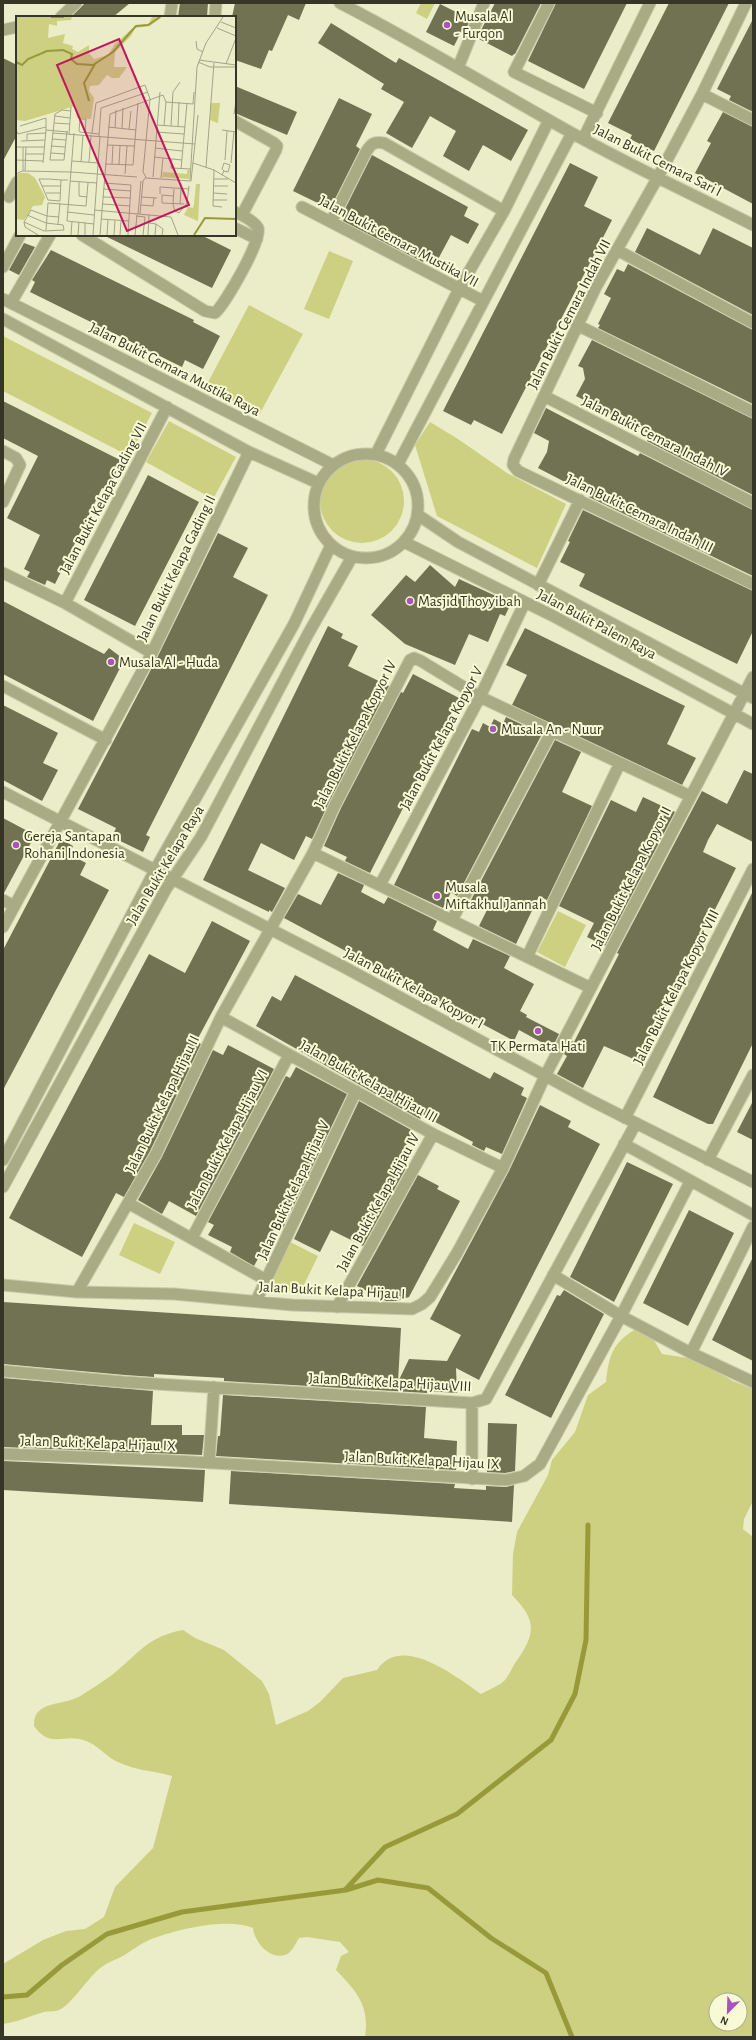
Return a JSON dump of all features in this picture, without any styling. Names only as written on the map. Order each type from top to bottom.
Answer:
[{"type":"street","points":[[62,16],[76,3]]},
{"type":"street","points":[[170,16],[172,3]]},
{"type":"street","points":[[215,16],[216,3]]},
{"type":"street","name":"Jalan Bukit Cemara Sari I","points":[[340,3],[388,28],[583,139],[753,225]]},
{"type":"street","points":[[458,68],[484,3]]},
{"type":"street","points":[[549,3],[514,72],[597,113]]},
{"type":"street","points":[[583,139],[650,3]]},
{"type":"street","name":"Jalan Bukit Cemara Indah VII","points":[[514,468],[514,459],[577,325],[596,287],[658,177],[702,94],[746,3]]},
{"type":"street","points":[[3,30],[16,27]]},
{"type":"street","points":[[702,94],[753,120]]},
{"type":"street","points":[[376,454],[459,289],[504,210],[549,120]]},
{"type":"street","points":[[84,236],[205,311],[215,313],[223,306],[257,238],[258,228],[238,214],[276,150],[274,143],[236,122]]},
{"type":"street","points":[[398,464],[572,133]]},
{"type":"street","points":[[331,222],[366,152],[371,145],[379,142],[384,143],[504,210]]},
{"type":"street","points":[[10,198],[16,184]]},
{"type":"street","name":"Jalan Bukit Cemara Mustika VII","points":[[302,207],[483,302]]},
{"type":"street","points":[[236,228],[257,238]]},
{"type":"street","points":[[3,267],[19,236]]},
{"type":"street","points":[[7,301],[49,236]]},
{"type":"street","points":[[617,250],[753,323]]},
{"type":"street","name":"Jalan Bukit Cemara Mustika Raya","points":[[7,301],[332,465]]},
{"type":"street","points":[[3,319],[249,452],[318,483]]},
{"type":"street","points":[[577,325],[753,412]]},
{"type":"street","points":[[62,350],[70,333]]},
{"type":"street","name":"Jalan Bukit Cemara Indah IV","points":[[544,396],[753,503]]},
{"type":"street","name":"Jalan Bukit Kelapa Gading VII","points":[[65,603],[167,407]]},
{"type":"street","points":[[3,451],[20,461],[20,465],[3,502]]},
{"type":"street","name":"Jalan Bukit Kelapa Gading II","points":[[3,927],[152,653],[249,452]]},
{"type":"street","points":[[376,454],[398,464],[415,487],[418,515],[413,529],[404,542],[380,557],[352,557],[331,545],[317,527],[313,505],[318,483],[332,465],[353,455],[376,454]]},
{"type":"street","name":"Jalan Bukit Cemara Indah III","points":[[514,468],[753,584]]},
{"type":"street","points":[[538,585],[580,500]]},
{"type":"street","name":"Jalan Bukit Palem Raya","points":[[418,515],[458,542],[633,636],[749,696]]},
{"type":"street","name":"Jalan Bukit Palem Raya","points":[[404,542],[525,602],[753,724]]},
{"type":"street","name":"Jalan Bukit Kelapa Raya","points":[[3,1160],[155,870],[294,624],[331,545]]},
{"type":"street","name":"Jalan Bukit Kelapa Raya","points":[[3,1187],[173,879],[201,837],[308,634],[352,557]]},
{"type":"street","points":[[3,573],[65,603],[152,653]]},
{"type":"street","name":"Jalan Bukit Kelapa Kopyor V","points":[[380,885],[480,697],[525,602]]},
{"type":"street","points":[[622,654],[633,636]]},
{"type":"street","name":"Jalan Bukit Kelapa Kopyor IV","points":[[270,929],[313,853],[335,805],[410,660],[414,658],[421,660],[480,697],[690,796]]},
{"type":"street","name":"Jalan Bukit Kelapa Kopyor II","points":[[545,1076],[734,714],[749,696],[753,677]]},
{"type":"street","points":[[3,686],[106,740]]},
{"type":"street","points":[[452,920],[552,731]]},
{"type":"street","points":[[527,957],[620,763]]},
{"type":"street","name":"Jalan Bukit Kelapa Kopyor I","points":[[3,792],[342,966],[625,1118],[753,1182]]},
{"type":"street","points":[[313,853],[591,988]]},
{"type":"street","name":"Jalan Bukit Kelapa Kopyor VIII","points":[[625,1118],[753,869]]},
{"type":"street","points":[[3,900],[14,906]]},
{"type":"street","name":"Jalan Bukit Kelapa Hijau II","points":[[77,1292],[156,1154],[221,1017],[270,929]]},
{"type":"street","name":"Jalan Bukit Kelapa Hijau III","points":[[221,1017],[433,1134],[503,1168]]},
{"type":"street","name":"Jalan Bukit Kelapa Hijau VI","points":[[192,1238],[289,1055]]},
{"type":"street","points":[[708,1160],[753,1075]]},
{"type":"street","name":"Jalan Bukit Kelapa Hijau I","points":[[3,1285],[77,1292],[174,1294],[337,1307],[412,1309],[422,1304],[430,1296],[457,1253],[503,1168],[545,1076]]},
{"type":"street","name":"Jalan Bukit Kelapa Hijau V","points":[[256,1301],[356,1091]]},
{"type":"street","points":[[39,1093],[51,1100]]},
{"type":"street","name":"Jalan Bukit Kelapa Hijau VIII","points":[[3,1371],[124,1382],[472,1403],[486,1399],[636,1123]]},
{"type":"street","name":"Jalan Bukit Kelapa Hijau IV","points":[[337,1307],[433,1134]]},
{"type":"street","points":[[624,1144],[690,1182],[753,1215]]},
{"type":"street","name":"Jalan Bukit Kelapa Hijau IX","points":[[3,1454],[209,1463],[506,1480],[524,1476],[540,1464],[621,1316],[690,1182]]},
{"type":"street","points":[[128,1203],[266,1280]]},
{"type":"street","points":[[691,1353],[753,1227]]},
{"type":"street","points":[[553,1275],[621,1316],[691,1353],[753,1382]]},
{"type":"street","points":[[209,1463],[214,1387]]},
{"type":"street","points":[[472,1403],[472,1478]]},
{"type":"green space","points":[[421,3],[435,3],[427,19],[416,13]]},
{"type":"green space","points":[[329,251],[353,261],[329,319],[304,309]]},
{"type":"green space","points":[[249,305],[303,334],[259,415],[206,386]]},
{"type":"green space","points":[[3,336],[152,413],[129,456],[3,391]]},
{"type":"green space","points":[[169,421],[236,457],[213,499],[146,462]]},
{"type":"green space","points":[[430,422],[458,439],[507,473],[566,504],[537,568],[437,516],[415,445]]},
{"type":"green space","points":[[362,459],[370,460],[385,466],[397,478],[403,493],[403,509],[397,524],[385,536],[370,542],[362,543],[354,542],[339,536],[327,524],[321,509],[320,501],[321,493],[327,478],[339,466],[354,460]]},
{"type":"green space","points":[[558,911],[586,925],[565,967],[537,952]]},
{"type":"green space","points":[[134,1223],[175,1242],[160,1274],[119,1255]]},
{"type":"green space","points":[[288,1241],[318,1256],[299,1295],[269,1281]]},
{"type":"green space","points":[[636,1329],[652,1337],[662,1354],[694,1359],[733,1381],[753,1389],[753,1501],[744,1519],[743,1529],[753,1537],[753,2037],[365,2037],[365,2016],[360,1999],[350,1985],[336,1970],[341,1956],[349,1952],[340,1942],[307,1937],[299,1938],[290,1952],[279,1956],[268,1952],[259,1944],[253,1928],[229,1924],[215,1924],[186,1929],[149,1940],[123,1956],[108,1963],[94,1973],[69,2003],[59,2010],[44,2012],[3,2024],[3,1964],[43,1940],[66,1931],[85,1929],[104,1917],[115,1887],[153,1848],[172,1776],[122,1764],[86,1741],[71,1738],[52,1739],[46,1737],[34,1726],[35,1717],[39,1711],[44,1707],[75,1699],[110,1676],[141,1649],[154,1640],[183,1630],[195,1638],[224,1650],[262,1681],[269,1694],[276,1725],[308,1711],[320,1702],[343,1678],[377,1670],[388,1660],[400,1656],[414,1657],[444,1669],[481,1694],[500,1684],[507,1678],[524,1649],[531,1633],[529,1618],[520,1603],[512,1595],[513,1554],[517,1532],[548,1475],[552,1460],[575,1432],[588,1395],[606,1382],[610,1357],[617,1345]]},
{"type":"building","points":[[85,3],[130,3],[114,16],[72,16]]},
{"type":"building","points":[[180,3],[208,3],[207,16],[178,16]]},
{"type":"building","points":[[235,3],[306,3],[299,20],[288,15],[272,51],[269,50],[261,69],[236,60],[236,16],[232,16]]},
{"type":"building","points":[[495,3],[541,3],[515,54],[512,56],[477,38]]},
{"type":"building","points":[[556,3],[627,3],[584,89],[528,61]]},
{"type":"building","points":[[669,3],[729,3],[654,151],[630,139],[632,135],[608,123]]},
{"type":"building","name":"Musala Al - Furqon","points":[[440,4],[470,19],[465,32],[462,30],[454,46],[426,32]]},
{"type":"building","points":[[753,19],[753,112],[729,100],[731,96],[717,89]]},
{"type":"building","points":[[331,23],[396,63],[399,58],[528,130],[511,161],[483,145],[469,171],[443,156],[456,131],[430,116],[412,148],[386,133],[404,102],[381,89],[384,84],[318,43]]},
{"type":"building","points":[[3,58],[16,64],[16,137],[3,161]]},
{"type":"building","points":[[236,86],[297,112],[287,135],[236,113]]},
{"type":"building","points":[[339,98],[372,114],[356,146],[360,149],[330,209],[293,191]]},
{"type":"building","points":[[723,112],[753,127],[753,204],[695,173],[711,143],[707,141]]},
{"type":"building","points":[[372,155],[468,207],[464,216],[479,224],[468,244],[451,235],[436,263],[425,257],[423,262],[343,221],[345,217],[342,215]]},
{"type":"building","points":[[570,163],[598,177],[584,206],[612,220],[502,434],[474,420],[471,425],[443,411]]},
{"type":"building","points":[[647,228],[700,255],[713,228],[753,248],[753,315],[635,252]]},
{"type":"building","points":[[105,236],[203,236],[231,250],[212,288]]},
{"type":"building","points":[[24,243],[35,247],[19,275],[9,270]]},
{"type":"building","points":[[51,250],[194,320],[193,322],[220,336],[203,369],[185,360],[182,367],[30,292],[35,282],[32,280]]},
{"type":"building","points":[[628,264],[753,330],[753,404],[598,328],[600,325],[598,324],[611,298],[604,294],[617,269],[624,272]]},
{"type":"building","points":[[592,340],[753,419],[753,495],[647,441],[650,434],[576,396],[585,379],[583,368],[578,366]]},
{"type":"building","points":[[3,401],[122,461],[107,490],[102,488],[55,584],[47,580],[45,585],[27,577],[30,572],[24,569],[40,535],[7,518],[38,456],[3,438]]},
{"type":"building","points":[[546,408],[638,456],[640,453],[753,510],[753,576],[589,497],[590,495],[538,468],[547,452],[549,441],[534,433]]},
{"type":"building","points":[[148,475],[199,502],[135,626],[84,600]]},
{"type":"building","points":[[583,510],[753,591],[753,631],[737,664],[579,586],[585,574],[560,562]]},
{"type":"building","points":[[218,533],[248,548],[233,577],[268,595],[146,835],[150,837],[143,852],[112,837],[116,828],[78,809],[158,656]]},
{"type":"building","points":[[430,565],[455,587],[459,579],[511,603],[505,616],[500,614],[488,642],[469,634],[455,665],[405,644],[371,615],[406,575],[415,582]]},
{"type":"building","points":[[3,601],[104,654],[109,648],[126,661],[119,670],[93,721],[3,674]]},
{"type":"building","points":[[328,626],[343,634],[341,638],[358,646],[348,666],[389,686],[329,802],[312,839],[306,836],[294,860],[261,843],[248,870],[285,888],[272,912],[269,910],[269,912],[203,880]]},
{"type":"building","points":[[525,628],[685,706],[667,744],[696,758],[682,785],[512,705],[527,675],[506,665]]},
{"type":"building","points":[[413,674],[459,698],[370,873],[345,861],[347,857],[324,846],[341,808],[401,692],[403,693]]},
{"type":"building","points":[[3,705],[58,733],[43,763],[58,770],[42,801],[3,780]]},
{"type":"building","points":[[506,717],[542,734],[457,896],[451,892],[443,908],[394,885],[472,729],[479,732],[483,723],[490,727],[494,719],[503,724]]},
{"type":"building","points":[[555,740],[581,752],[562,792],[592,806],[547,900],[539,896],[516,944],[479,926],[487,910],[470,902]]},
{"type":"building","points":[[744,770],[753,774],[753,842],[717,824],[708,840],[703,852],[736,868],[638,1061],[604,1046],[583,1088],[557,1074],[567,1056],[564,1054],[571,1041],[574,1042],[619,954],[617,953],[702,791],[727,804]]},
{"type":"building","points":[[643,797],[675,812],[605,946],[587,937],[594,923],[559,906],[611,800],[636,812]]},
{"type":"building","name":"Gereja Santapan Rohani Indonesia","points":[[3,818],[35,835],[4,893],[3,893]]},
{"type":"building","points":[[61,839],[73,846],[69,854],[86,863],[80,875],[109,890],[3,1090],[3,950]]},
{"type":"building","points":[[338,873],[364,885],[361,892],[384,904],[388,897],[437,921],[433,930],[468,949],[473,939],[510,956],[504,968],[534,984],[520,1011],[527,1015],[526,1017],[559,1034],[552,1048],[519,1030],[514,1041],[284,918],[298,894],[321,905]]},
{"type":"building","points":[[753,891],[753,1043],[713,1124],[708,1124],[653,1097]]},
{"type":"building","points":[[212,921],[250,941],[196,1042],[201,1044],[150,1151],[124,1197],[116,1193],[82,1257],[9,1218],[149,954],[185,973]]},
{"type":"building","points":[[295,975],[490,1079],[494,1072],[524,1088],[521,1095],[527,1098],[502,1154],[486,1147],[484,1151],[472,1145],[473,1142],[422,1115],[420,1119],[256,1026],[272,996],[281,1001]]},
{"type":"building","points":[[228,1045],[274,1069],[196,1216],[169,1201],[162,1214],[138,1200],[162,1157],[213,1050],[223,1055]]},
{"type":"building","points":[[296,1067],[347,1094],[281,1232],[274,1229],[254,1266],[230,1252],[232,1247],[208,1235],[214,1225],[208,1222],[286,1076],[290,1078]]},
{"type":"building","points":[[359,1101],[413,1131],[397,1164],[406,1168],[363,1246],[331,1230],[320,1252],[294,1239]]},
{"type":"building","points":[[753,1101],[753,1140],[737,1132]]},
{"type":"building","points":[[540,1105],[571,1121],[568,1127],[600,1144],[479,1380],[456,1368],[457,1393],[427,1391],[427,1393],[224,1381],[224,1378],[154,1374],[154,1377],[3,1364],[3,1302],[401,1328],[398,1382],[409,1359],[447,1361],[461,1335],[430,1319],[509,1171]]},
{"type":"building","points":[[627,1162],[673,1184],[614,1302],[570,1277]]},
{"type":"building","points":[[418,1175],[439,1186],[437,1189],[460,1201],[409,1297],[396,1301],[386,1301],[357,1286]]},
{"type":"building","points":[[689,1210],[734,1233],[688,1326],[643,1303]]},
{"type":"building","points":[[753,1257],[753,1361],[712,1340]]},
{"type":"building","points":[[564,1290],[604,1314],[551,1418],[505,1395],[557,1295],[560,1296]]},
{"type":"building","points":[[3,1378],[153,1391],[151,1425],[182,1425],[182,1435],[204,1435],[202,1455],[3,1447]]},
{"type":"building","points":[[223,1395],[426,1407],[424,1438],[457,1441],[456,1470],[216,1456],[218,1436],[220,1436]]},
{"type":"building","points":[[488,1423],[517,1424],[515,1471],[505,1473],[487,1472]]},
{"type":"building","points":[[3,1461],[205,1470],[203,1502],[3,1490]]},
{"type":"building","points":[[231,1471],[455,1484],[454,1488],[486,1490],[486,1486],[506,1487],[514,1485],[512,1522],[229,1504]]},
{"type":"waterway","points":[[346,1889],[385,1847],[457,1814],[551,1740],[575,1694],[586,1640],[588,1525]]},
{"type":"waterway","points":[[3,1997],[27,1995],[62,1965],[107,1934],[182,1912],[346,1890],[378,1880],[428,1888],[491,1938],[546,1973],[572,2037]]},
{"type":"place","name":"Musala Al - Furqon","points":[[447,25]]},
{"type":"place","name":"Masjid Thoyyibah","points":[[410,601]]},
{"type":"place","name":"Musala Al - Huda","points":[[111,662]]},
{"type":"place","name":"Musala An - Nuur","points":[[493,729]]},
{"type":"place","name":"Gereja Santapan Rohani Indonesia","points":[[16,845]]},
{"type":"place","name":"Musala Miftakhul Jannah","points":[[437,896]]},
{"type":"place","name":"TK Permata Hati","points":[[538,1031]]}]
